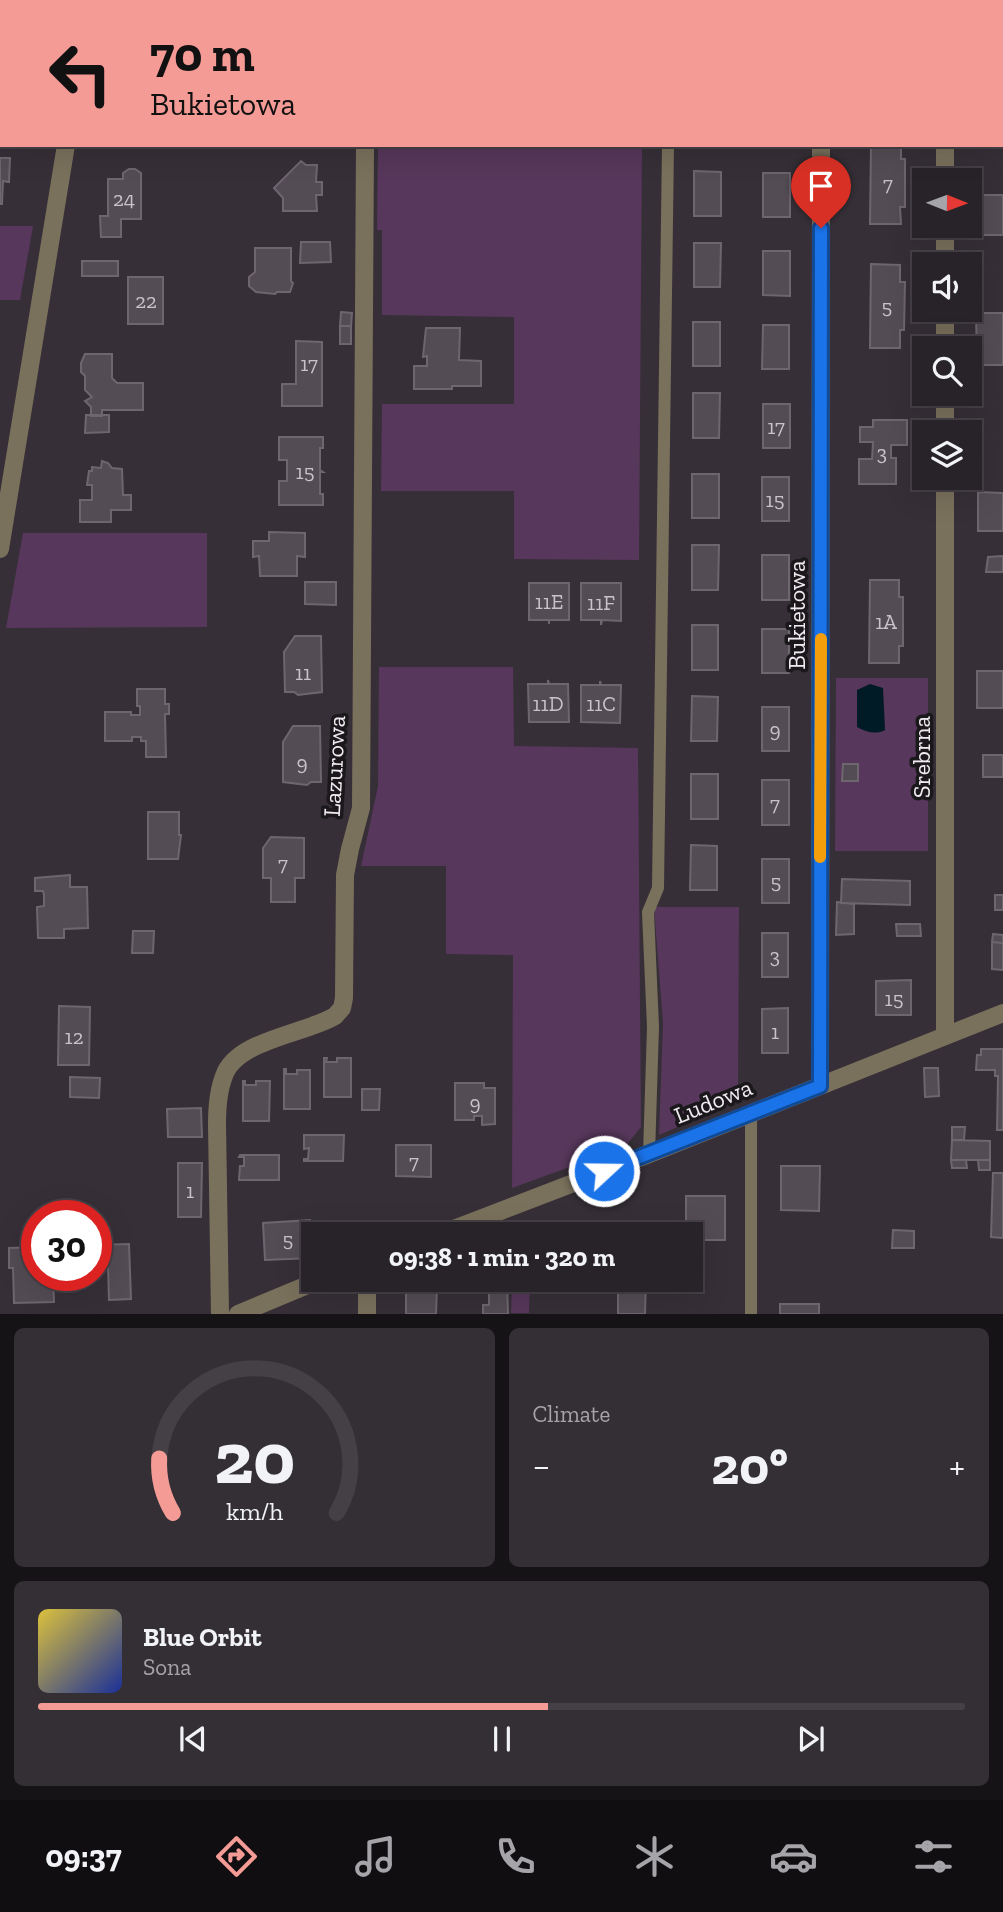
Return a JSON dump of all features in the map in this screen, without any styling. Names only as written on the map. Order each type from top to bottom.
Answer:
[{"type":"street","points":[[0,549],[66,147]]},
{"type":"street","name":"Lazurowa","points":[[220,1314],[217,1124],[218,1101],[224,1075],[239,1055],[335,1016],[342,1008],[344,998],[345,875],[361,808],[365,147]]},
{"type":"street","name":"Bukietowa","points":[[820,1086],[821,147]]},
{"type":"street","points":[[945,147],[945,168]]},
{"type":"street","name":"Srebrna","points":[[945,490],[945,1036]]},
{"type":"street","name":"Ludowa","points":[[471,1222],[1003,1013]]},
{"type":"street","points":[[238,1314],[301,1288]]},
{"type":"street","points":[[367,1292],[367,1314]]},
{"type":"lane","points":[[649,1154],[653,1027],[648,912],[658,888],[668,147]]},
{"type":"lane","points":[[751,1112],[751,1314]]},
{"type":"shaded area","points":[[378,147],[642,147],[639,560],[514,559],[514,491],[381,491],[382,404],[514,404],[514,317],[382,315],[382,230],[377,230]]},
{"type":"shaded area","points":[[0,226],[33,226],[20,300],[0,300]]},
{"type":"shaded area","points":[[23,533],[207,533],[207,627],[6,628]]},
{"type":"shaded area","points":[[379,667],[513,667],[514,746],[638,748],[641,1127],[625,1147],[512,1188],[513,955],[446,954],[446,866],[361,866],[378,786]]},
{"type":"shaded area","points":[[836,678],[928,678],[928,851],[835,851]]},
{"type":"shaded area","points":[[654,907],[739,907],[738,1101],[659,1135],[663,1023]]},
{"type":"shaded area","points":[[512,1292],[530,1292],[529,1313],[511,1313]]},
{"type":"water","points":[[870,684],[883,688],[885,730],[878,732],[857,727],[857,690]]},
{"type":"building","points":[[871,147],[901,147],[901,159],[905,159],[905,207],[900,207],[901,224],[870,224]]},
{"type":"building","points":[[0,158],[10,158],[9,182],[3,181],[2,204],[0,204]]},
{"type":"building","points":[[301,161],[306,165],[317,165],[316,182],[322,182],[322,195],[316,195],[317,211],[283,211],[283,198],[274,188]]},
{"type":"building","points":[[129,169],[141,173],[141,219],[121,219],[121,237],[101,237],[100,216],[108,216],[108,179],[123,179],[123,173]]},
{"type":"building","points":[[694,171],[721,172],[721,216],[694,216]]},
{"type":"building","points":[[763,173],[790,173],[790,217],[763,217]]},
{"type":"building","points":[[982,195],[1003,195],[1003,235],[982,235]]},
{"type":"building","points":[[301,242],[330,242],[331,262],[300,263]]},
{"type":"building","points":[[694,243],[721,243],[720,287],[694,287]]},
{"type":"building","points":[[255,248],[291,248],[293,283],[290,292],[256,292],[249,286],[249,277],[255,272]]},
{"type":"building","points":[[763,251],[790,251],[790,296],[763,295]]},
{"type":"building","points":[[82,261],[118,261],[118,276],[82,276]]},
{"type":"building","points":[[871,264],[900,265],[900,282],[905,282],[904,330],[900,330],[900,348],[870,348]]},
{"type":"building","points":[[128,277],[163,277],[163,324],[128,324]]},
{"type":"building","points":[[341,312],[352,313],[351,326],[340,326]]},
{"type":"building","points":[[982,313],[1003,313],[1003,365],[982,365],[982,336],[976,336],[976,322],[982,322]]},
{"type":"building","points":[[693,322],[720,322],[720,366],[693,366]]},
{"type":"building","points":[[763,325],[789,325],[789,369],[762,369]]},
{"type":"building","points":[[340,326],[351,326],[351,344],[340,344]]},
{"type":"building","points":[[426,328],[460,328],[459,360],[481,361],[481,386],[414,389],[414,366],[427,366],[427,356],[423,357]]},
{"type":"building","points":[[296,341],[322,342],[322,406],[282,406],[282,384],[296,384]]},
{"type":"building","points":[[85,354],[112,354],[112,378],[117,383],[143,383],[143,410],[102,410],[102,416],[91,416],[91,407],[85,401],[92,397],[85,390],[85,376],[81,372]]},
{"type":"building","points":[[693,393],[720,393],[719,438],[693,438]]},
{"type":"building","points":[[763,404],[790,404],[790,448],[763,448]]},
{"type":"building","points":[[86,415],[109,415],[109,432],[85,433]]},
{"type":"building","points":[[873,420],[907,420],[907,445],[891,445],[891,458],[896,458],[896,484],[859,484],[859,459],[872,459],[873,442],[860,442],[860,427],[873,427]]},
{"type":"building","points":[[279,437],[323,437],[323,448],[320,448],[320,470],[323,472],[320,472],[320,494],[323,494],[323,505],[279,505],[279,481],[287,481],[287,460],[279,460]]},
{"type":"building","points":[[102,461],[112,468],[122,469],[123,495],[131,495],[131,510],[111,510],[111,522],[80,522],[80,500],[92,500],[92,485],[87,485],[89,471],[92,471],[92,467],[101,468]]},
{"type":"building","points":[[692,474],[719,474],[719,518],[692,518]]},
{"type":"building","points":[[762,477],[789,477],[789,521],[762,521]]},
{"type":"building","points":[[978,492],[1003,493],[1003,531],[978,531]]},
{"type":"building","points":[[269,532],[305,533],[305,557],[297,556],[297,576],[260,576],[259,556],[253,557],[253,541],[269,541]]},
{"type":"building","points":[[692,545],[719,545],[718,590],[692,590]]},
{"type":"building","points":[[762,555],[789,555],[789,600],[762,600]]},
{"type":"building","points":[[1003,556],[1003,572],[986,572],[988,557]]},
{"type":"building","points":[[870,580],[899,580],[899,597],[903,597],[903,646],[899,646],[899,663],[869,663]]},
{"type":"building","points":[[305,582],[336,582],[336,605],[305,604]]},
{"type":"building","points":[[529,583],[569,583],[569,620],[529,620]]},
{"type":"building","points":[[581,583],[621,583],[621,621],[602,620],[601,625],[601,620],[581,620]]},
{"type":"building","points":[[692,625],[718,625],[718,670],[692,670]]},
{"type":"building","points":[[762,629],[789,629],[789,673],[762,673]]},
{"type":"building","points":[[295,636],[321,636],[322,692],[298,695],[285,692],[284,652]]},
{"type":"building","points":[[977,671],[1003,671],[1003,708],[977,708]]},
{"type":"building","points":[[548,680],[549,684],[568,684],[569,722],[529,722],[528,684],[548,684]]},
{"type":"building","points":[[600,681],[601,685],[621,685],[620,723],[581,722],[581,685],[600,685]]},
{"type":"building","points":[[137,689],[165,689],[165,704],[169,704],[169,714],[165,714],[166,757],[146,757],[146,741],[141,741],[141,737],[132,737],[132,741],[105,741],[105,712],[131,712],[131,715],[140,715]]},
{"type":"building","points":[[692,696],[718,697],[717,741],[691,741]]},
{"type":"building","points":[[762,707],[789,707],[789,751],[762,751]]},
{"type":"building","points":[[293,726],[320,726],[321,782],[307,785],[283,782],[283,742]]},
{"type":"building","points":[[983,755],[1003,755],[1003,777],[983,777]]},
{"type":"building","points":[[843,764],[858,764],[858,781],[842,781]]},
{"type":"building","points":[[691,774],[718,774],[718,819],[691,819]]},
{"type":"building","points":[[762,780],[789,780],[789,825],[762,825]]},
{"type":"building","points":[[148,812],[179,812],[181,835],[178,859],[148,859]]},
{"type":"building","points":[[271,837],[304,838],[304,878],[295,878],[295,902],[271,902],[271,878],[263,878],[263,848]]},
{"type":"building","points":[[691,845],[717,846],[717,890],[690,890]]},
{"type":"building","points":[[762,859],[789,859],[789,903],[762,903]]},
{"type":"building","points":[[70,875],[70,887],[87,887],[88,928],[64,929],[64,938],[38,938],[37,907],[44,906],[44,895],[43,891],[35,891],[35,878]]},
{"type":"building","points":[[842,879],[910,881],[910,905],[841,903]]},
{"type":"building","points":[[995,895],[1003,895],[1003,910],[995,910]]},
{"type":"building","points":[[837,902],[854,904],[854,934],[836,935]]},
{"type":"building","points":[[896,924],[920,924],[921,936],[897,936]]},
{"type":"building","points":[[133,931],[154,931],[153,953],[132,953]]},
{"type":"building","points":[[762,933],[788,933],[788,977],[762,977]]},
{"type":"building","points":[[993,934],[1003,935],[1003,943],[992,942]]},
{"type":"building","points":[[992,942],[1003,943],[1003,970],[992,969]]},
{"type":"building","points":[[911,980],[911,1015],[876,1015],[876,981]]},
{"type":"building","points":[[59,1006],[90,1007],[89,1065],[58,1065]]},
{"type":"building","points":[[788,1008],[788,1053],[762,1053],[762,1009]]},
{"type":"building","points":[[981,1049],[1003,1049],[1003,1130],[997,1130],[998,1076],[995,1076],[995,1070],[976,1070],[977,1055],[981,1055]]},
{"type":"building","points":[[324,1058],[327,1058],[326,1062],[337,1062],[337,1058],[351,1058],[351,1097],[324,1097]]},
{"type":"building","points":[[924,1068],[938,1068],[939,1096],[925,1097]]},
{"type":"building","points":[[284,1069],[286,1074],[297,1074],[297,1070],[310,1070],[310,1109],[284,1109]]},
{"type":"building","points":[[70,1077],[100,1078],[99,1098],[70,1097]]},
{"type":"building","points":[[243,1081],[245,1085],[256,1085],[256,1081],[270,1081],[269,1121],[243,1121]]},
{"type":"building","points":[[455,1083],[484,1083],[484,1088],[495,1088],[495,1124],[482,1125],[482,1116],[474,1116],[474,1120],[455,1120]]},
{"type":"building","points":[[362,1089],[380,1089],[379,1110],[362,1110]]},
{"type":"building","points":[[201,1108],[202,1137],[168,1137],[167,1109]]},
{"type":"building","points":[[952,1127],[965,1127],[964,1140],[952,1140]]},
{"type":"building","points":[[304,1135],[344,1135],[343,1161],[304,1161],[308,1159],[309,1148],[304,1149]]},
{"type":"building","points":[[952,1140],[990,1141],[990,1160],[951,1160]]},
{"type":"building","points":[[396,1145],[431,1145],[431,1177],[396,1176]]},
{"type":"building","points":[[279,1155],[279,1180],[239,1180],[240,1166],[244,1166],[244,1157],[239,1157]]},
{"type":"building","points":[[951,1160],[966,1160],[967,1168],[952,1168]]},
{"type":"building","points":[[978,1160],[990,1160],[990,1170],[979,1170]]},
{"type":"building","points":[[178,1163],[202,1163],[201,1217],[178,1217]]},
{"type":"building","points":[[781,1166],[820,1166],[819,1211],[781,1210]]},
{"type":"building","points":[[993,1173],[1003,1173],[1003,1238],[991,1237]]},
{"type":"building","points":[[686,1196],[725,1196],[725,1240],[703,1240],[703,1222],[686,1222]]},
{"type":"building","points":[[310,1220],[301,1222],[301,1258],[265,1260],[263,1223]]},
{"type":"building","points":[[893,1230],[914,1231],[914,1248],[892,1248]]},
{"type":"building","points":[[129,1244],[131,1299],[109,1300],[109,1291],[112,1291],[112,1245]]},
{"type":"building","points":[[9,1248],[21,1248],[21,1291],[54,1291],[54,1302],[14,1303],[13,1268],[9,1268]]},
{"type":"building","points":[[406,1292],[437,1292],[436,1314],[406,1314]]},
{"type":"building","points":[[489,1292],[507,1292],[508,1314],[483,1314],[483,1305],[489,1305]]},
{"type":"building","points":[[618,1292],[646,1292],[645,1314],[618,1314]]},
{"type":"building","points":[[780,1304],[819,1304],[819,1314],[780,1314]]},
{"type":"slow traffic","points":[[820,857],[821,639]]},
{"type":"route","points":[[604,1171],[820,1086],[821,228]]}]
